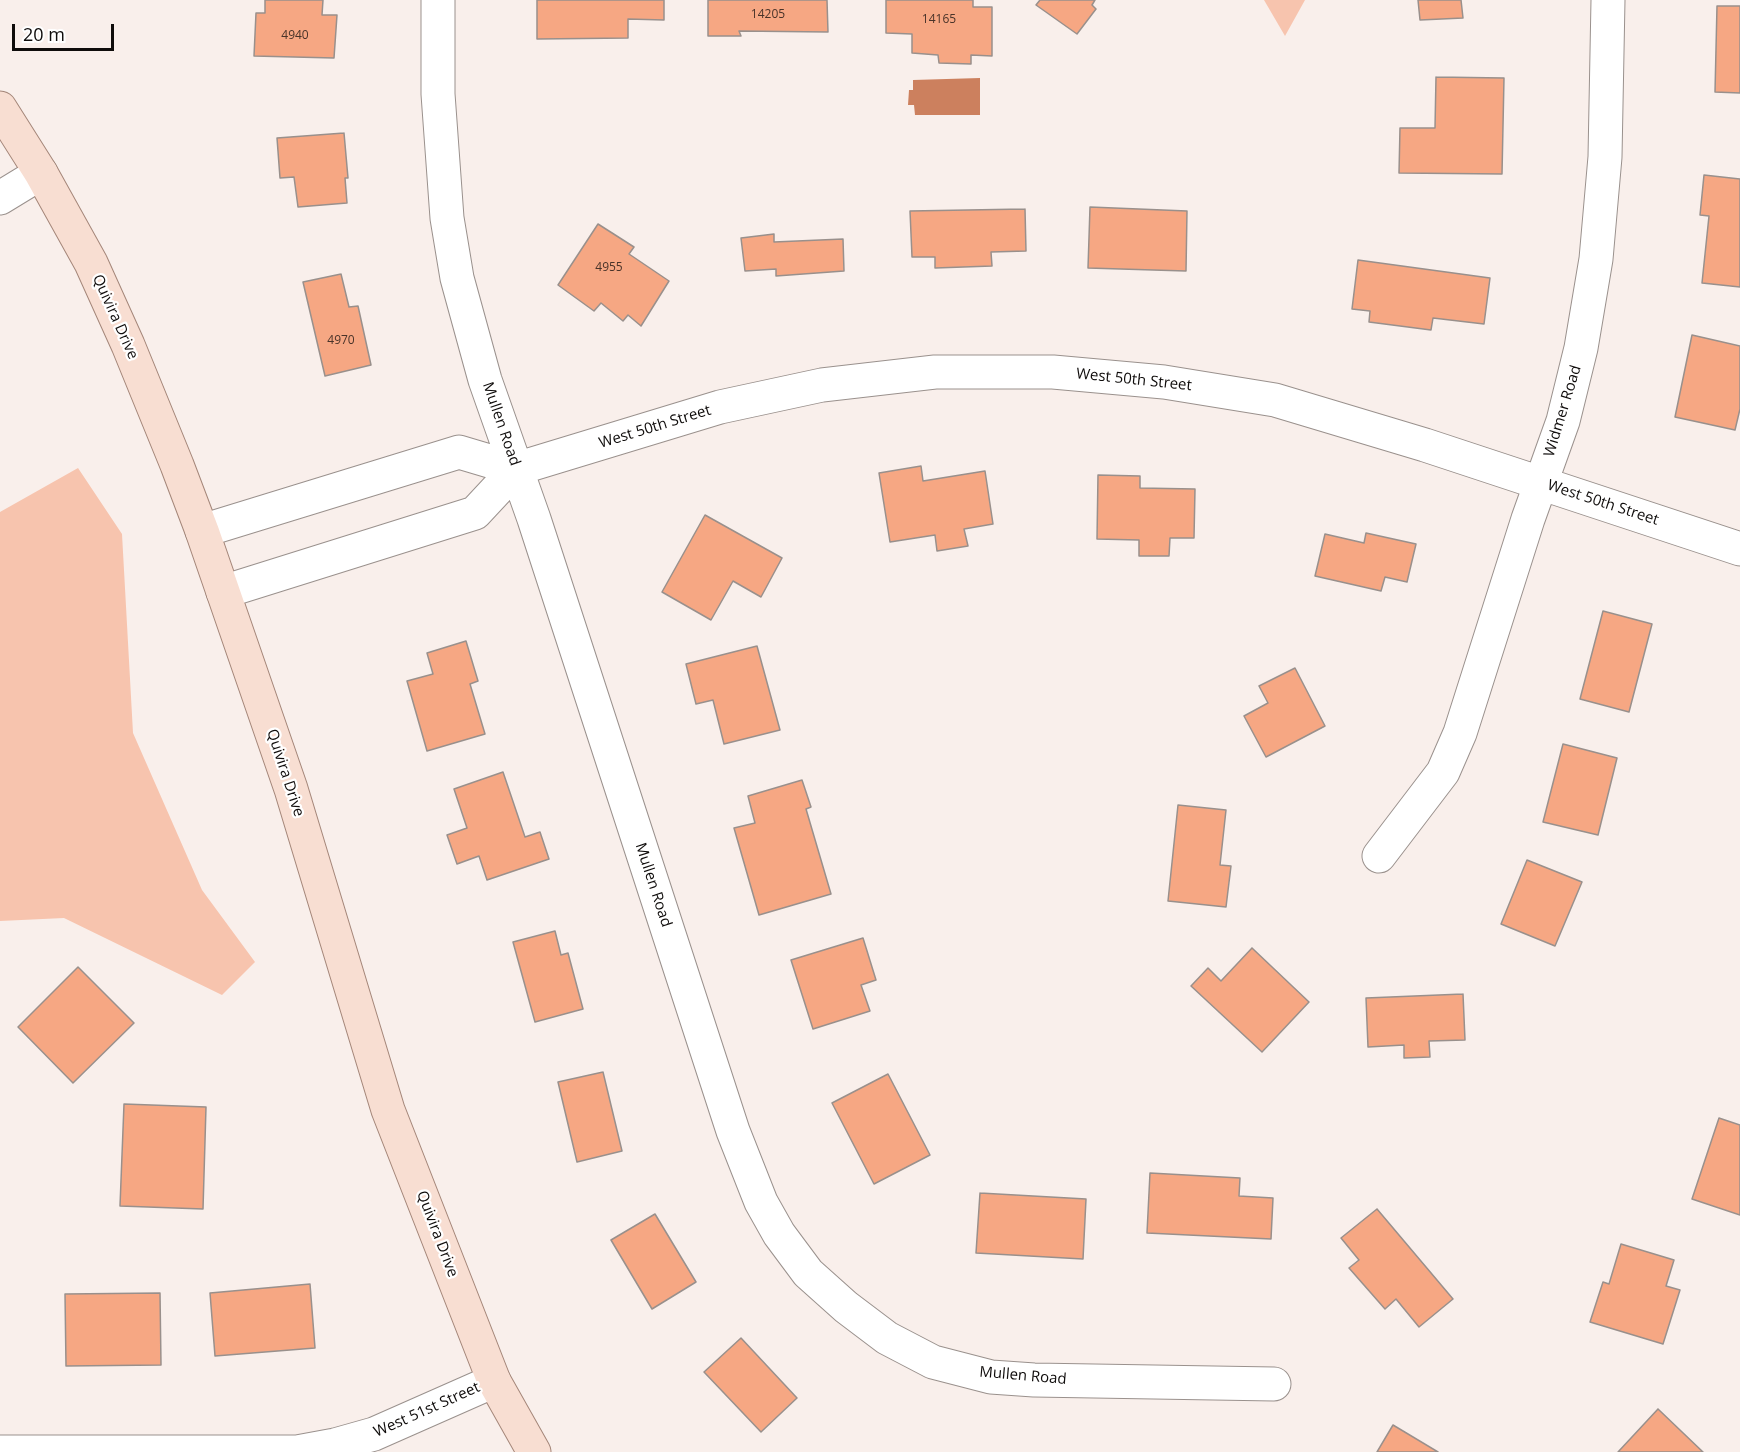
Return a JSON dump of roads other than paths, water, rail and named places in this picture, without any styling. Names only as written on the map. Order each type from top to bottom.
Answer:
[{"type":"main road","name":"Quivira Drive","points":[[0,108],[41,173],[91,263],[128,345],[177,465],[291,789],[388,1110],[494,1381],[534,1452]]},
{"type":"street","name":"Mullen Road","points":[[438,0],[438,94],[447,218],[457,278],[485,380],[538,530],[733,1131],[761,1202],[779,1234],[808,1273],[846,1307],[887,1338],[933,1362],[991,1377],[1034,1380],[1274,1384]]},
{"type":"street","name":"Widmer Road","points":[[1379,856],[1443,772],[1460,733],[1540,482],[1563,420],[1581,348],[1596,259],[1605,157],[1608,0]]},
{"type":"street","points":[[0,198],[41,173]]},
{"type":"street","name":"West 50th Street","points":[[516,469],[720,407],[822,385],[935,372],[1053,372],[1164,382],[1275,400],[1425,445],[1740,549]]},
{"type":"street","points":[[202,531],[459,452],[516,469],[475,513],[223,592]]},
{"type":"street","name":"West 51st Street","points":[[0,1452],[297,1452],[335,1446],[374,1434],[494,1381]]}]
